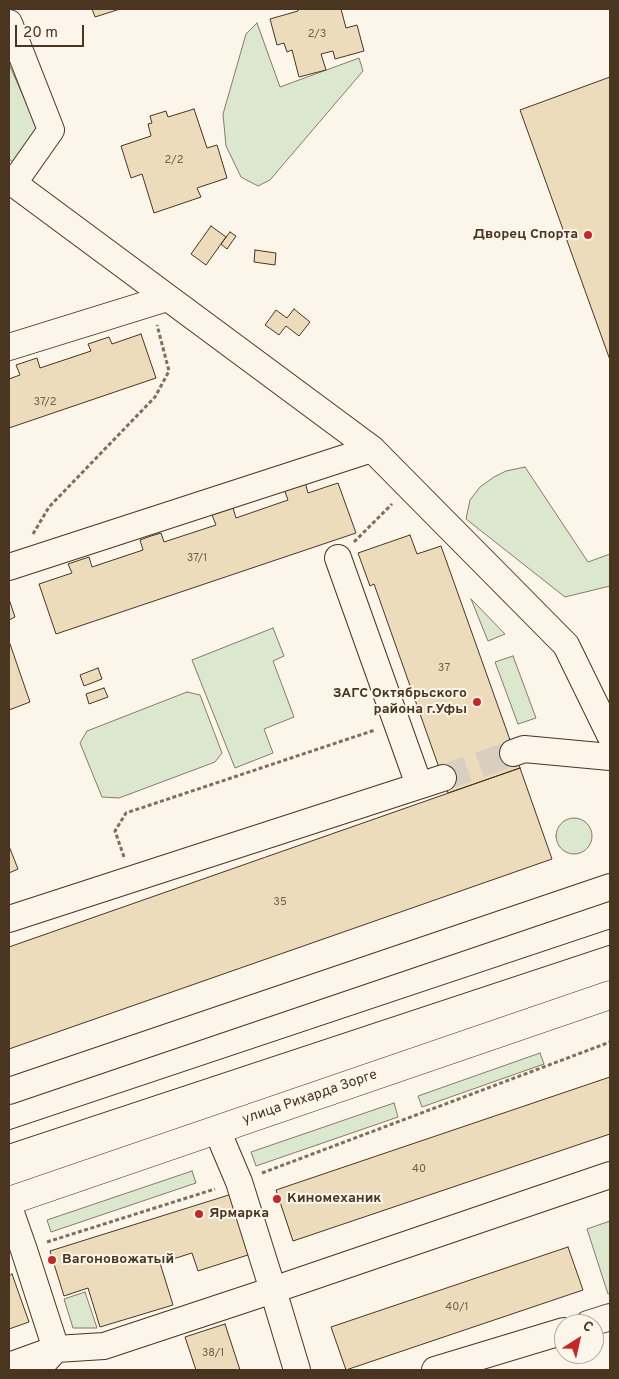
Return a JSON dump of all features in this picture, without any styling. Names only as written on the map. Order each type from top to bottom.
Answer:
[{"type":"main road","name":"улица Рихарда Зорге","points":[[9,1201],[610,995]]},
{"type":"street","points":[[9,23],[51,130],[11,182],[159,300],[372,449],[566,645],[610,735]]},
{"type":"street","points":[[9,347],[159,300]]},
{"type":"street","points":[[12,566],[372,449]]},
{"type":"street","points":[[9,919],[431,782],[396,722],[338,558]]},
{"type":"street","points":[[513,753],[524,749],[610,757]]},
{"type":"street","points":[[9,1091],[610,887]]},
{"type":"street","points":[[218,1130],[239,1182],[297,1370]]},
{"type":"street","points":[[9,1366],[56,1349],[104,1346],[610,1175]]},
{"type":"street","points":[[9,1207],[56,1349]]},
{"type":"street","points":[[435,1370],[554,1334]]},
{"type":"street","points":[[38,1370],[56,1349]]},
{"type":"path","points":[[12,566],[49,507],[155,397],[170,371],[159,300]]},
{"type":"path","points":[[338,558],[398,497]]},
{"type":"path","points":[[131,879],[115,831],[126,813],[396,722]]},
{"type":"path","points":[[24,1250],[239,1182],[610,1042]]},
{"type":"green space","points":[[257,23],[280,87],[359,58],[363,71],[270,180],[258,186],[241,177],[226,146],[223,114],[246,34]]},
{"type":"green space","points":[[9,64],[39,132],[16,164],[9,159]]},
{"type":"green space","points":[[525,467],[588,562],[610,554],[610,586],[565,597],[466,519],[470,500],[480,487],[506,471]]},
{"type":"green space","points":[[471,599],[505,634],[488,641]]},
{"type":"green space","points":[[273,628],[284,656],[273,661],[294,717],[264,729],[273,753],[235,768],[192,660]]},
{"type":"green space","points":[[513,656],[536,718],[518,724],[495,662]]},
{"type":"green space","points":[[187,692],[200,695],[222,753],[215,762],[119,798],[102,797],[80,743],[87,731]]},
{"type":"green space","points":[[574,818],[581,819],[587,823],[591,829],[591,843],[587,849],[581,853],[574,854],[567,853],[561,849],[557,843],[556,836],[557,829],[561,823],[567,819]]},
{"type":"green space","points":[[540,1053],[544,1064],[422,1107],[418,1096]]},
{"type":"green space","points":[[394,1103],[398,1117],[256,1166],[251,1152]]},
{"type":"green space","points":[[192,1171],[196,1183],[51,1232],[47,1220]]},
{"type":"green space","points":[[610,1221],[610,1293],[608,1294],[587,1229]]},
{"type":"green space","points":[[85,1292],[97,1328],[73,1328],[64,1299]]},
{"type":"building","points":[[92,9],[120,9],[95,17]]},
{"type":"building","points":[[298,9],[341,9],[346,28],[357,25],[364,51],[335,59],[333,51],[321,54],[326,70],[299,77],[292,50],[287,52],[284,43],[277,45],[270,19],[298,11]]},
{"type":"building","name":"Дворец Спорта","points":[[610,77],[610,360],[520,110]]},
{"type":"building","points":[[194,109],[207,148],[217,145],[227,178],[197,188],[201,197],[154,213],[142,174],[131,178],[121,146],[151,136],[148,124],[152,123],[150,116],[166,111],[168,117]]},
{"type":"building","points":[[211,226],[226,237],[206,265],[191,254]]},
{"type":"building","points":[[230,232],[236,236],[227,249],[221,244]]},
{"type":"building","points":[[255,250],[276,253],[275,265],[254,262]]},
{"type":"building","points":[[294,309],[310,322],[299,336],[286,326],[279,335],[265,325],[276,310],[287,318]]},
{"type":"building","points":[[141,334],[156,378],[9,428],[9,379],[20,375],[16,365],[37,358],[40,368],[91,351],[88,344],[109,337],[112,344]]},
{"type":"building","points":[[305,482],[308,493],[338,483],[356,533],[56,634],[39,584],[72,573],[68,564],[89,557],[92,567],[143,550],[140,540],[151,536],[161,533],[164,542],[216,525],[212,515],[233,508],[236,518],[288,500],[284,489]]},
{"type":"building","points":[[410,535],[417,554],[441,546],[520,768],[448,793],[374,584],[370,586],[358,553]]},
{"type":"building","points":[[9,599],[15,617],[9,620]]},
{"type":"building","points":[[9,641],[30,702],[9,710]]},
{"type":"building","points":[[98,668],[102,679],[84,686],[80,675]]},
{"type":"building","points":[[104,688],[108,697],[89,704],[86,694]]},
{"type":"building","points":[[520,768],[552,859],[9,1049],[9,947]]},
{"type":"building","points":[[9,846],[18,869],[9,873]]},
{"type":"building","points":[[610,1077],[610,1134],[293,1241],[276,1190]]},
{"type":"building","points":[[232,1194],[251,1254],[198,1271],[192,1253],[160,1263],[173,1305],[100,1327],[88,1288],[64,1296],[50,1251]]},
{"type":"building","points":[[568,1247],[583,1290],[346,1370],[331,1327]]},
{"type":"building","points":[[12,1274],[29,1322],[9,1329],[9,1276]]},
{"type":"building","points":[[225,1324],[240,1370],[196,1370],[185,1337]]},
{"type":"tunnel","points":[[443,778],[513,753]]},
{"type":"tram line","points":[[9,1130],[610,929]]},
{"type":"tram line","points":[[9,1144],[610,945]]},
{"type":"place","name":"Дворец Спорта","points":[[588,235]]},
{"type":"place","name":"ЗАГС Октябрьского района г.Уфы","points":[[477,702]]},
{"type":"place","name":"Киномеханик","points":[[277,1199]]},
{"type":"place","name":"Ярмарка","points":[[199,1214]]},
{"type":"place","name":"Вагоновожатый","points":[[52,1260]]}]
